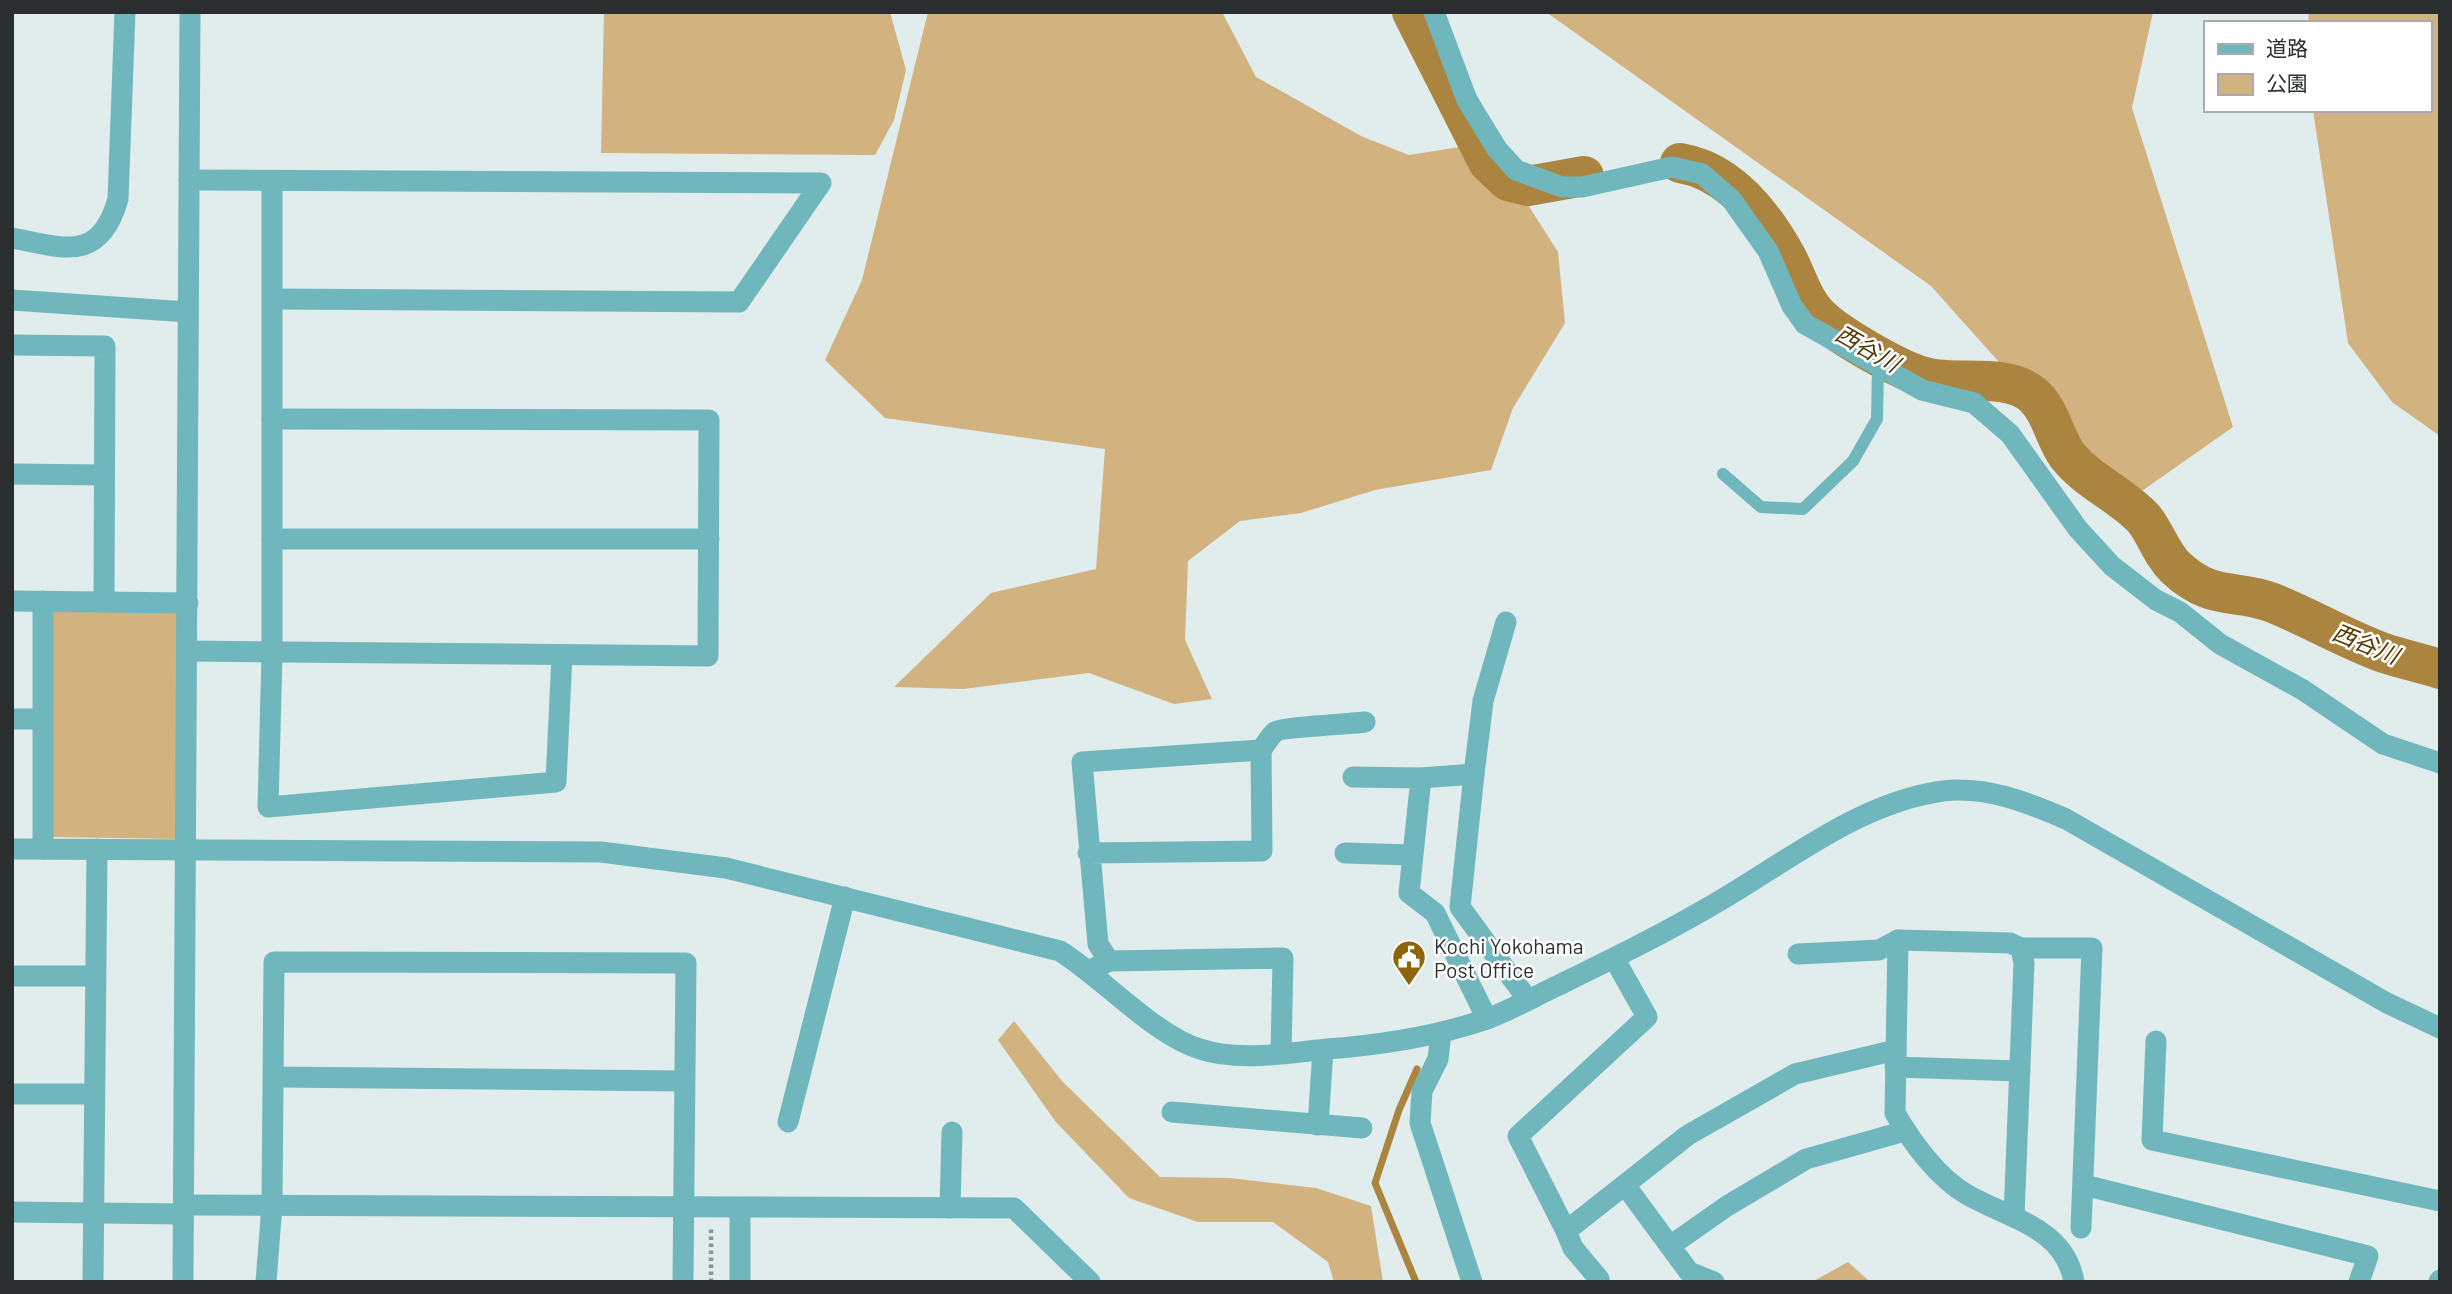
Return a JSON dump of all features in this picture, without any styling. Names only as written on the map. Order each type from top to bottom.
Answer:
[{"type":"street","points":[[12,238],[78,247],[96,239],[111,224],[118,199],[125,12]]},
{"type":"street","points":[[183,1282],[190,12]]},
{"type":"street","points":[[1434,12],[1467,100],[1497,149],[1516,170],[1562,187],[1582,187],[1672,167],[1702,174],[1731,199],[1768,251],[1792,306],[1805,324],[1923,390],[1974,404],[2010,433],[2078,529],[2112,566],[2156,600],[2180,612],[2220,644],[2303,690],[2383,744],[2440,763]]},
{"type":"street","points":[[189,180],[821,183],[739,302],[273,299]]},
{"type":"street","points":[[272,181],[272,654],[268,807],[556,782],[562,655]]},
{"type":"street","points":[[12,300],[188,312]]},
{"type":"street","points":[[12,345],[105,346],[104,602]]},
{"type":"street","points":[[188,651],[272,654],[708,656],[709,420],[272,419]]},
{"type":"street","points":[[12,474],[104,475]]},
{"type":"street","points":[[271,539],[709,539]]},
{"type":"street","points":[[12,601],[188,603]]},
{"type":"street","points":[[43,601],[43,849]]},
{"type":"street","points":[[1506,622],[1483,701],[1460,907],[1528,1000]]},
{"type":"street","points":[[12,719],[42,719]]},
{"type":"street","points":[[1088,853],[1262,851],[1261,750],[1276,731],[1290,726],[1321,728],[1365,722]]},
{"type":"street","points":[[1261,750],[1082,762],[1100,966],[1158,1026],[1199,1049],[1229,1054],[1281,1053],[1383,1044],[1441,1033],[1487,1019],[1614,958],[1719,901],[1851,822],[1906,800],[1944,791],[1990,792],[2030,803],[2066,818],[2375,996],[2440,1028]]},
{"type":"street","points":[[1353,777],[1421,778],[1474,774]]},
{"type":"street","points":[[1421,778],[1409,893],[1435,913],[1487,1019]]},
{"type":"street","points":[[12,849],[601,852],[726,869],[1021,939],[1100,966],[1283,958],[1281,1053]]},
{"type":"street","points":[[93,1282],[97,849]]},
{"type":"street","points":[[1345,853],[1412,855]]},
{"type":"street","points":[[788,1122],[845,897]]},
{"type":"street","points":[[1898,940],[1895,1113],[1905,1131],[1937,1169],[1964,1193],[2043,1232],[2060,1247],[2074,1282]]},
{"type":"street","points":[[1798,954],[1879,950],[1898,940],[2010,943],[2021,948],[2092,948],[2081,1228]]},
{"type":"street","points":[[2014,1217],[2024,963],[2021,948]]},
{"type":"street","points":[[1599,1279],[1573,1248],[1518,1136],[1647,1017],[1614,958]]},
{"type":"street","points":[[267,1282],[272,1205],[274,962],[686,963],[681,1206],[683,1282]]},
{"type":"street","points":[[12,976],[95,976]]},
{"type":"street","points":[[1441,1033],[1438,1059],[1422,1091],[1420,1123],[1472,1282]]},
{"type":"street","points":[[2156,1041],[2152,1140],[2440,1202]]},
{"type":"street","points":[[1318,1125],[1323,1050]]},
{"type":"street","points":[[1566,1231],[1688,1135],[1795,1074],[1896,1058],[2020,1071]]},
{"type":"street","points":[[274,1077],[684,1081]]},
{"type":"street","points":[[12,1094],[94,1094]]},
{"type":"street","points":[[1172,1112],[1362,1128]]},
{"type":"street","points":[[1670,1246],[1727,1206],[1806,1159],[1905,1131]]},
{"type":"street","points":[[950,1208],[952,1132]]},
{"type":"street","points":[[1625,1185],[1689,1272],[1714,1282]]},
{"type":"street","points":[[2084,1185],[2368,1256],[2359,1282]]},
{"type":"street","points":[[12,1212],[93,1213],[272,1205],[1014,1208],[1090,1282]]},
{"type":"street","points":[[740,1208],[740,1282]]},
{"type":"lane","points":[[1723,474],[1761,507],[1803,509],[1853,461],[1877,419],[1878,367]]},
{"type":"path","points":[[711,1207],[711,1282]]},
{"type":"green space","points":[[604,12],[890,12],[906,70],[894,120],[875,155],[601,153]]},
{"type":"green space","points":[[928,12],[1222,12],[1256,77],[1361,136],[1409,155],[1479,144],[1516,186],[1558,252],[1565,323],[1513,408],[1491,470],[1375,490],[1301,513],[1240,521],[1188,561],[1185,640],[1212,699],[1174,704],[1089,673],[963,689],[894,687],[991,593],[1096,569],[1105,449],[885,418],[825,360],[862,280]]},
{"type":"green space","points":[[1546,12],[2153,12],[2132,108],[2233,427],[2139,493],[2109,485],[1931,286]]},
{"type":"green space","points":[[2309,12],[2440,12],[2440,436],[2392,402],[2348,343],[2313,112],[2431,112],[2431,21],[2308,21]]},
{"type":"green space","points":[[50,608],[182,608],[178,839],[53,837]]},
{"type":"green space","points":[[1014,1021],[1062,1081],[1160,1177],[1230,1178],[1316,1188],[1371,1206],[1383,1282],[1334,1282],[1328,1262],[1273,1222],[1198,1222],[1129,1198],[1055,1121],[998,1040]]},
{"type":"green space","points":[[1848,1262],[1870,1282],[1812,1282]]},
{"type":"waterway","name":"西谷川","points":[[1412,12],[1488,162],[1508,181],[1528,186],[1584,176]]},
{"type":"waterway","name":"西谷川","points":[[1680,163],[1714,175],[1743,198],[1778,242],[1811,307],[1824,321],[1845,336],[1914,374],[1938,379],[2009,384],[2033,395],[2048,416],[2067,455],[2085,473],[2144,519],[2171,563],[2189,579],[2212,590],[2273,603],[2370,647],[2440,669]]},
{"type":"waterway","points":[[1416,1282],[1375,1183],[1399,1110],[1417,1069]]},
{"type":"place","name":"Kochi Yokohama Post Office","points":[[1409,987]]}]
